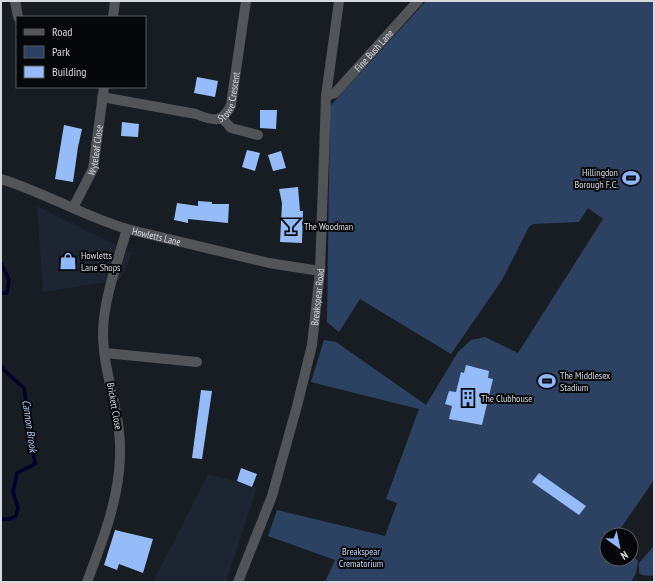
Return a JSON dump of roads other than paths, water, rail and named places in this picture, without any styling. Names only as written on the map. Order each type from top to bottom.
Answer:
[{"type":"street","points":[[15,1],[18,16]]},
{"type":"street","points":[[113,16],[115,1]]},
{"type":"street","name":"Stowe Crescent","points":[[103,92],[196,114],[211,120],[222,118],[227,114],[232,105],[246,1]]},
{"type":"street","name":"Breakspear Road","points":[[238,582],[272,496],[312,345],[320,271],[326,96],[338,1]]},
{"type":"street","name":"Fine Bush Lane","points":[[326,96],[335,93],[418,1]]},
{"type":"street","name":"Wyteleaf Close","points":[[73,208],[93,169],[103,92]]},
{"type":"street","points":[[222,118],[231,128],[258,135]]},
{"type":"street","name":"Howletts Lane","points":[[1,179],[28,187],[73,208],[127,230],[269,263],[320,271]]},
{"type":"street","name":"Brickett Close","points":[[88,582],[109,518],[117,487],[120,457],[120,430],[105,353],[103,333],[112,282],[127,230]]},
{"type":"street","points":[[105,353],[197,362]]},
{"type":"waterway","name":"Cannon Brook","points":[[1,263],[9,280],[7,293],[1,293]]},
{"type":"waterway","name":"Cannon Brook","points":[[1,365],[4,370],[24,388],[35,464],[17,473],[13,492],[18,508],[16,516],[10,519],[1,519]]},
{"type":"place","name":"Hillingdon Borough F.C.","points":[[631,178]]},
{"type":"place","name":"The Woodman","points":[[291,226]]},
{"type":"place","name":"Howletts Lane Shops","points":[[68,261]]},
{"type":"place","name":"The Middlesex Stadium","points":[[547,381]]},
{"type":"place","name":"The Clubhouse","points":[[468,398]]},
{"type":"park label","name":"Breakspear Crematorium","points":[[361,556]]}]
